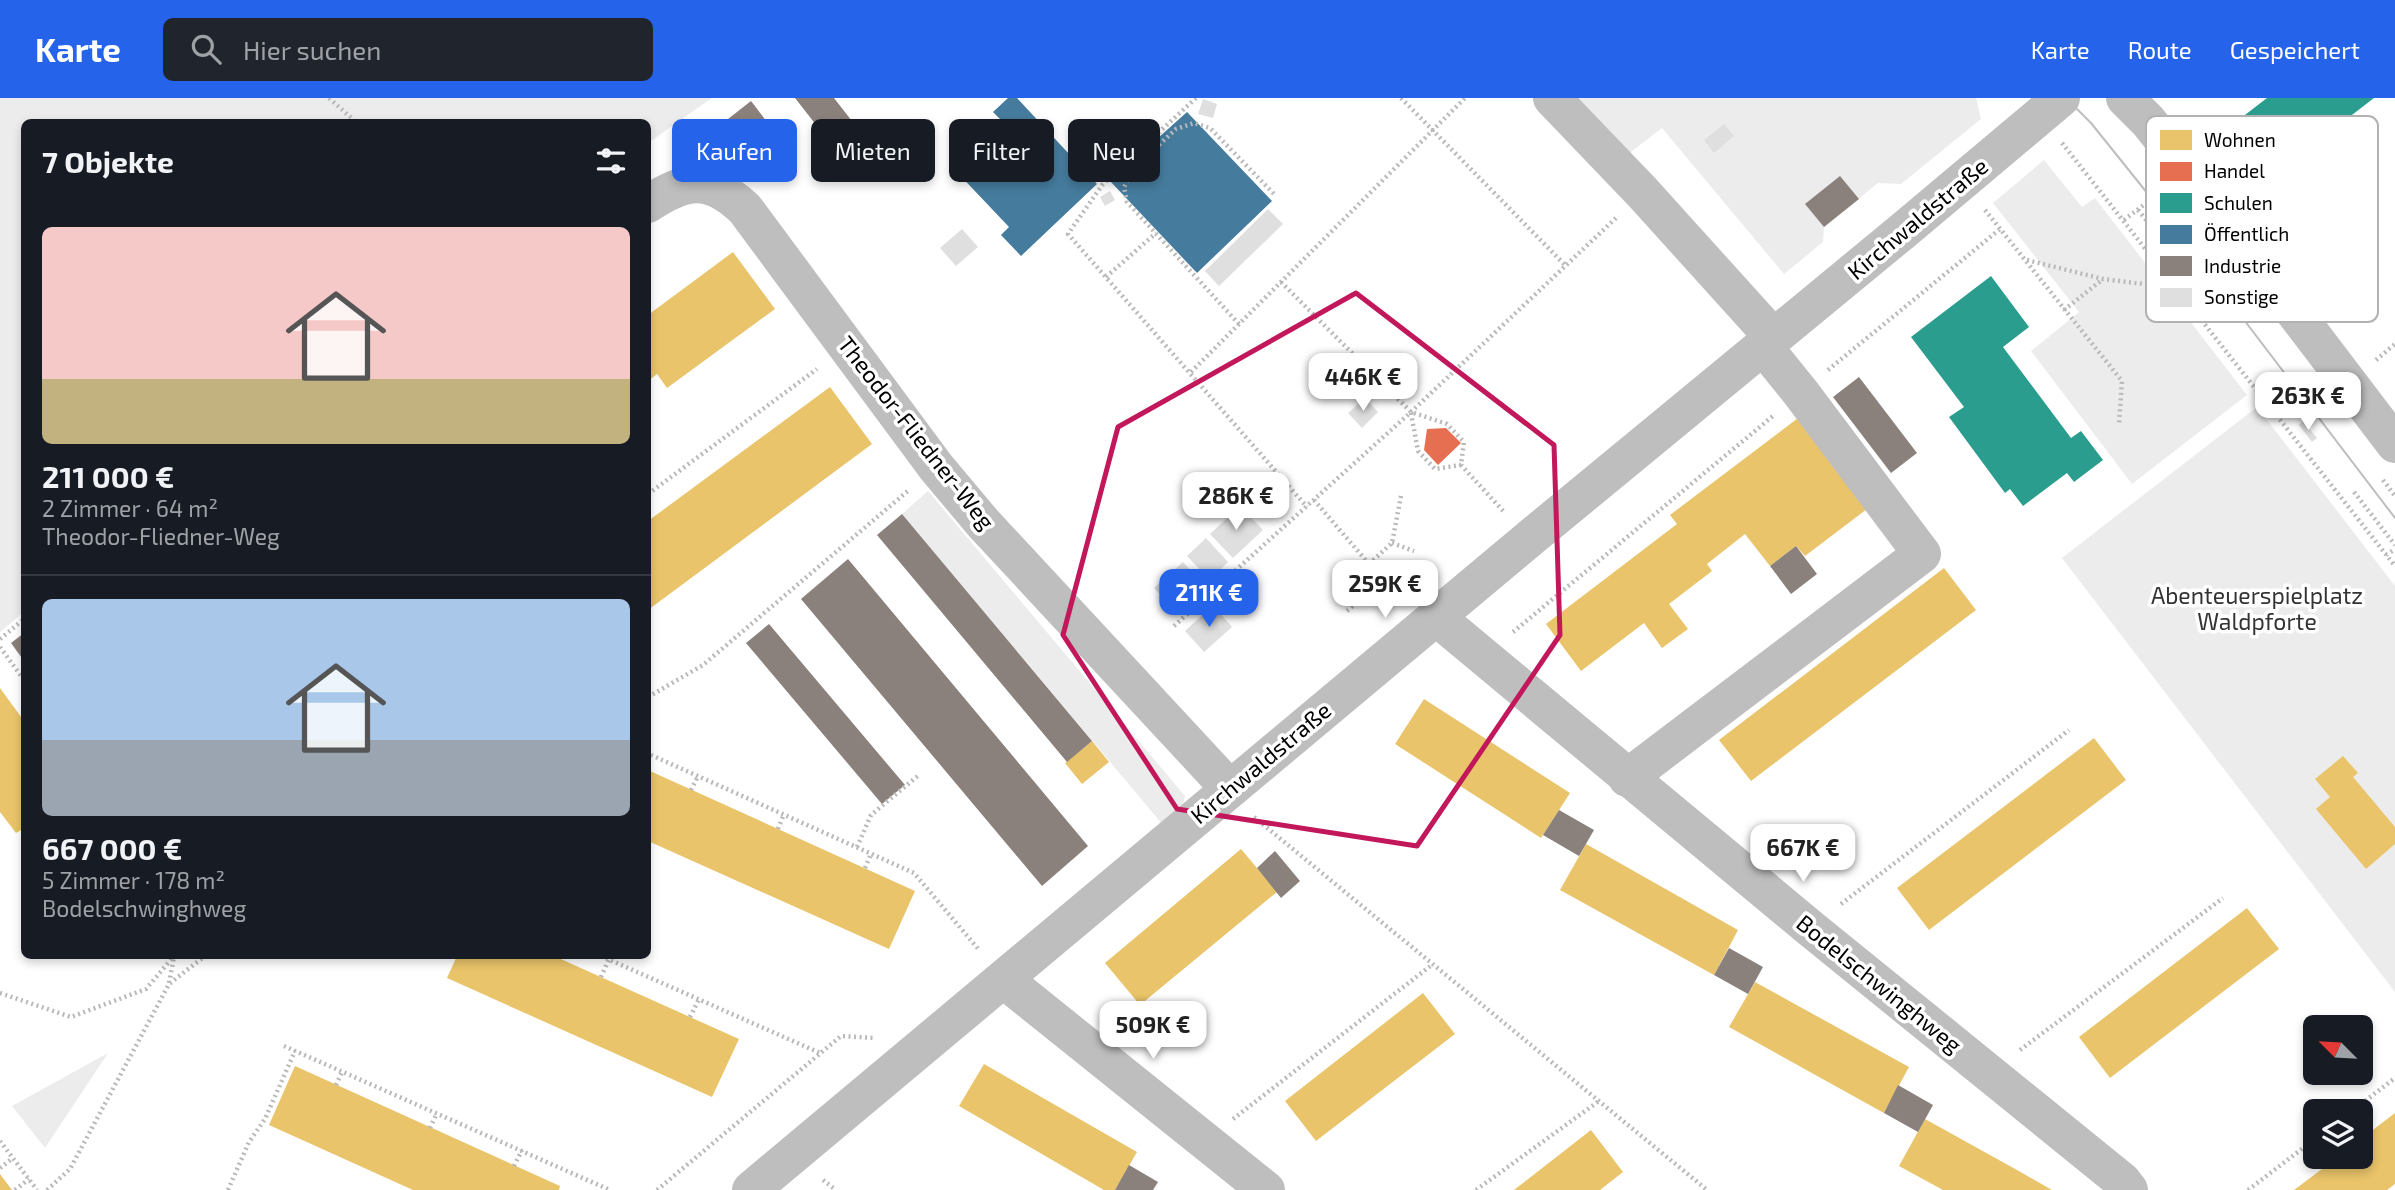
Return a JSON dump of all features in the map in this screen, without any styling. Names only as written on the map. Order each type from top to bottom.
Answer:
[{"type":"street","points":[[1552,98],[1643,193],[1768,342],[1801,393],[1922,554],[1627,778]]},
{"type":"street","points":[[2125,98],[2146,119]]},
{"type":"street","name":"Kirchwaldstraße","points":[[751,1190],[1529,539],[2051,107]]},
{"type":"street","name":"Theodor-Fliedner-Weg","points":[[651,202],[668,190],[687,184],[713,187],[735,199],[745,209],[936,467],[983,523],[1230,789]]},
{"type":"street","points":[[2291,322],[2386,459]]},
{"type":"street","name":"Bodelschwinghweg","points":[[1430,622],[1482,657],[2122,1181],[2129,1190]]},
{"type":"street","points":[[1003,979],[1266,1190]]},
{"type":"path","points":[[329,98],[353,119]]},
{"type":"path","points":[[1196,98],[1103,184],[1068,234],[1307,507]]},
{"type":"path","points":[[1401,98],[1566,267]]},
{"type":"path","points":[[1191,372],[1465,98]]},
{"type":"path","points":[[2051,107],[2146,245]]},
{"type":"path","points":[[1239,324],[1127,202],[1125,187],[1134,168],[1150,152],[1176,129],[1194,123],[1210,128],[1275,195]]},
{"type":"path","points":[[1962,182],[2122,381],[2119,424]]},
{"type":"path","points":[[1174,626],[1411,412],[1643,193]]},
{"type":"path","points":[[2138,210],[2146,220]]},
{"type":"path","points":[[1482,657],[2000,229]]},
{"type":"path","points":[[1107,277],[1156,233]]},
{"type":"path","points":[[2026,260],[2103,279],[2146,284]]},
{"type":"path","points":[[2064,310],[2103,279]]},
{"type":"path","points":[[1280,282],[1411,412],[1447,424],[1464,442],[1461,466]]},
{"type":"path","points":[[2203,322],[2395,566]]},
{"type":"path","points":[[651,492],[849,346]]},
{"type":"path","points":[[1411,412],[1418,451],[1435,469],[1461,466]]},
{"type":"path","points":[[2386,459],[2395,496]]},
{"type":"path","points":[[1461,466],[1529,539]]},
{"type":"path","points":[[651,695],[703,665],[936,467]]},
{"type":"path","points":[[2354,492],[2395,547],[2386,555]]},
{"type":"path","points":[[1369,564],[1392,543],[1401,496]]},
{"type":"path","points":[[1314,500],[1383,580],[1430,622]]},
{"type":"path","points":[[1392,543],[1414,551]]},
{"type":"path","points":[[1347,611],[1383,580]]},
{"type":"path","points":[[0,639],[21,622]]},
{"type":"path","points":[[0,647],[21,676]]},
{"type":"path","points":[[1810,928],[2069,730]]},
{"type":"path","points":[[651,755],[914,873],[1003,979]]},
{"type":"path","points":[[857,847],[872,815],[920,774]]},
{"type":"path","points":[[691,790],[698,776]]},
{"type":"path","points":[[1230,789],[1252,815],[1707,1190]]},
{"type":"path","points":[[778,829],[784,814]]},
{"type":"path","points":[[866,868],[872,854]]},
{"type":"path","points":[[1989,1073],[2223,898]]},
{"type":"path","points":[[0,993],[71,1017],[146,989],[171,959]]},
{"type":"path","points":[[47,1190],[71,1169],[169,984],[173,959]]},
{"type":"path","points":[[169,984],[201,959]]},
{"type":"path","points":[[601,977],[609,959],[820,1053]]},
{"type":"path","points":[[1205,1140],[1433,964]]},
{"type":"path","points":[[690,1017],[699,999]]},
{"type":"path","points":[[657,1190],[841,1036],[889,1039],[906,1061]]},
{"type":"path","points":[[284,1046],[610,1190]]},
{"type":"path","points":[[228,1190],[249,1142],[265,1119],[295,1051]]},
{"type":"path","points":[[335,1085],[342,1072]]},
{"type":"path","points":[[2368,1099],[2395,1078]]},
{"type":"path","points":[[1476,1190],[1599,1101]]},
{"type":"path","points":[[430,1128],[437,1112]]},
{"type":"path","points":[[0,1141],[37,1190]]},
{"type":"path","points":[[2248,1190],[2303,1148]]},
{"type":"path","points":[[514,1166],[522,1150]]},
{"type":"path","points":[[0,1168],[13,1158]]},
{"type":"path","points":[[15,1190],[29,1179]]},
{"type":"highlighted area","points":[[1356,293],[1554,445],[1560,635],[1417,846],[1177,809],[1063,635],[1118,427]]},
{"type":"green space","points":[[0,98],[712,98],[682,119],[672,119],[672,126],[651,141],[651,119],[21,119],[21,614],[0,632]]},
{"type":"green space","points":[[1572,98],[1976,98],[1981,119],[1901,184],[1878,183],[1824,227],[1823,242],[1784,274],[1662,128],[1627,155]]},
{"type":"green space","points":[[2044,160],[2082,207],[2095,198],[2146,264],[2146,322],[2191,322],[2247,395],[2132,484],[2031,351],[2079,312],[1993,203]]},
{"type":"green space","name":"Abenteuerspielplatz Waldpforte","points":[[2257,407],[2395,586],[2395,992],[2062,558]]},
{"type":"green space","points":[[928,491],[1185,796],[1181,810],[1163,825],[902,514]]},
{"type":"green space","points":[[108,1053],[45,1148],[12,1106]]},
{"type":"building: Wohnen","points":[[733,252],[775,309],[667,388],[657,374],[651,379],[651,313]]},
{"type":"building: Wohnen","points":[[830,387],[872,444],[651,608],[651,519]]},
{"type":"building: Wohnen","points":[[1798,418],[1867,509],[1805,556],[1796,546],[1770,566],[1745,534],[1707,564],[1712,571],[1669,604],[1688,629],[1662,648],[1644,623],[1581,671],[1546,624],[1677,524],[1670,515]]},
{"type":"building: Wohnen","points":[[1944,568],[1976,610],[1751,781],[1719,740]]},
{"type":"building: Wohnen","points":[[0,688],[21,717],[21,830],[16,833],[0,812]]},
{"type":"building: Wohnen","points":[[1424,699],[1570,793],[1541,838],[1395,744]]},
{"type":"building: Wohnen","points":[[2094,738],[2126,780],[1929,930],[1897,888]]},
{"type":"building: Wohnen","points":[[1092,741],[1109,762],[1082,784],[1065,763]]},
{"type":"building: Wohnen","points":[[2343,756],[2358,773],[2353,777],[2395,827],[2395,844],[2366,869],[2316,809],[2330,797],[2315,779]]},
{"type":"building: Wohnen","points":[[651,771],[915,891],[889,949],[651,842]]},
{"type":"building: Wohnen","points":[[1586,844],[1738,930],[1714,975],[1560,890]]},
{"type":"building: Wohnen","points":[[1241,849],[1277,892],[1140,1005],[1105,963]]},
{"type":"building: Wohnen","points":[[2247,908],[2279,949],[2110,1078],[2079,1037]]},
{"type":"building: Wohnen","points":[[456,959],[561,959],[739,1039],[712,1097],[447,978]]},
{"type":"building: Wohnen","points":[[1755,982],[1909,1067],[1884,1113],[1729,1027]]},
{"type":"building: Wohnen","points":[[1423,993],[1455,1034],[1316,1141],[1285,1101]]},
{"type":"building: Wohnen","points":[[984,1064],[1137,1152],[1115,1190],[1104,1190],[959,1106]]},
{"type":"building: Wohnen","points":[[295,1066],[560,1186],[559,1190],[413,1190],[269,1125]]},
{"type":"building: Wohnen","points":[[2395,1113],[2395,1184],[2387,1190],[2294,1190],[2322,1169],[2373,1169],[2373,1130]]},
{"type":"building: Wohnen","points":[[1925,1119],[2052,1190],[1943,1190],[1899,1166]]},
{"type":"building: Wohnen","points":[[1591,1130],[1623,1172],[1600,1190],[1514,1190]]},
{"type":"building: Wohnen","points":[[0,1174],[12,1190],[0,1190]]},
{"type":"building: Handel","points":[[1446,428],[1461,443],[1438,465],[1424,450],[1427,429]]},
{"type":"building: Schulen","points":[[2267,98],[2374,98],[2351,116],[2244,116]]},
{"type":"building: Schulen","points":[[1991,276],[2029,327],[2003,347],[2071,438],[2081,431],[2103,460],[2074,482],[2067,473],[2023,506],[2010,489],[2005,493],[1949,417],[1964,407],[1911,337]]},
{"type":"building: Öffentlich","points":[[1008,98],[1017,98],[1037,119],[1000,119],[993,112]]},
{"type":"building: Öffentlich","points":[[1187,112],[1272,201],[1197,273],[1111,182],[1160,182],[1160,136]]},
{"type":"building: Öffentlich","points":[[1054,138],[1068,153],[1068,182],[1097,184],[1021,256],[1001,235],[1009,227],[966,182],[1054,182]]},
{"type":"building: Industrie","points":[[795,98],[834,98],[850,119],[811,119]]},
{"type":"building: Industrie","points":[[751,101],[765,119],[728,119]]},
{"type":"building: Industrie","points":[[1840,176],[1859,199],[1824,227],[1805,204]]},
{"type":"building: Industrie","points":[[1859,377],[1917,453],[1891,473],[1833,397]]},
{"type":"building: Industrie","points":[[902,514],[1092,741],[1067,762],[877,535]]},
{"type":"building: Industrie","points":[[1796,546],[1817,574],[1791,594],[1770,566]]},
{"type":"building: Industrie","points":[[848,559],[1088,846],[1042,886],[801,599]]},
{"type":"building: Industrie","points":[[769,624],[905,785],[882,804],[746,643]]},
{"type":"building: Industrie","points":[[21,635],[21,657],[11,643]]},
{"type":"building: Industrie","points":[[1559,810],[1594,830],[1579,856],[1543,835]]},
{"type":"building: Industrie","points":[[1275,851],[1300,881],[1281,898],[1257,868]]},
{"type":"building: Industrie","points":[[1729,948],[1763,967],[1748,994],[1714,975]]},
{"type":"building: Industrie","points":[[1898,1085],[1933,1105],[1918,1132],[1884,1113]]},
{"type":"building: Industrie","points":[[1129,1165],[1158,1182],[1153,1190],[1115,1190]]},
{"type":"building: Sonstige","points":[[1203,99],[1217,104],[1213,118],[1198,114]]},
{"type":"building: Sonstige","points":[[1724,124],[1734,136],[1714,153],[1704,140]]},
{"type":"building: Sonstige","points":[[1110,191],[1115,200],[1105,206],[1100,197]]},
{"type":"building: Sonstige","points":[[1268,209],[1283,224],[1219,286],[1205,271]]},
{"type":"building: Sonstige","points":[[962,229],[978,247],[956,266],[940,248]]},
{"type":"building: Sonstige","points":[[1365,398],[1378,412],[1362,428],[1348,413]]},
{"type":"building: Sonstige","points":[[2303,421],[2317,438],[2312,442],[2299,425]]},
{"type":"building: Sonstige","points":[[1240,506],[1263,530],[1233,558],[1210,534]]},
{"type":"building: Sonstige","points":[[1206,538],[1228,562],[1210,580],[1187,556]]},
{"type":"building: Sonstige","points":[[1183,562],[1204,585],[1176,612],[1154,588]]},
{"type":"building: Sonstige","points":[[1213,605],[1232,627],[1204,652],[1185,631]]},
{"type":"tram line","points":[[2066,98],[2091,123],[2146,192]]},
{"type":"tram line","points":[[2246,322],[2395,518]]}]
